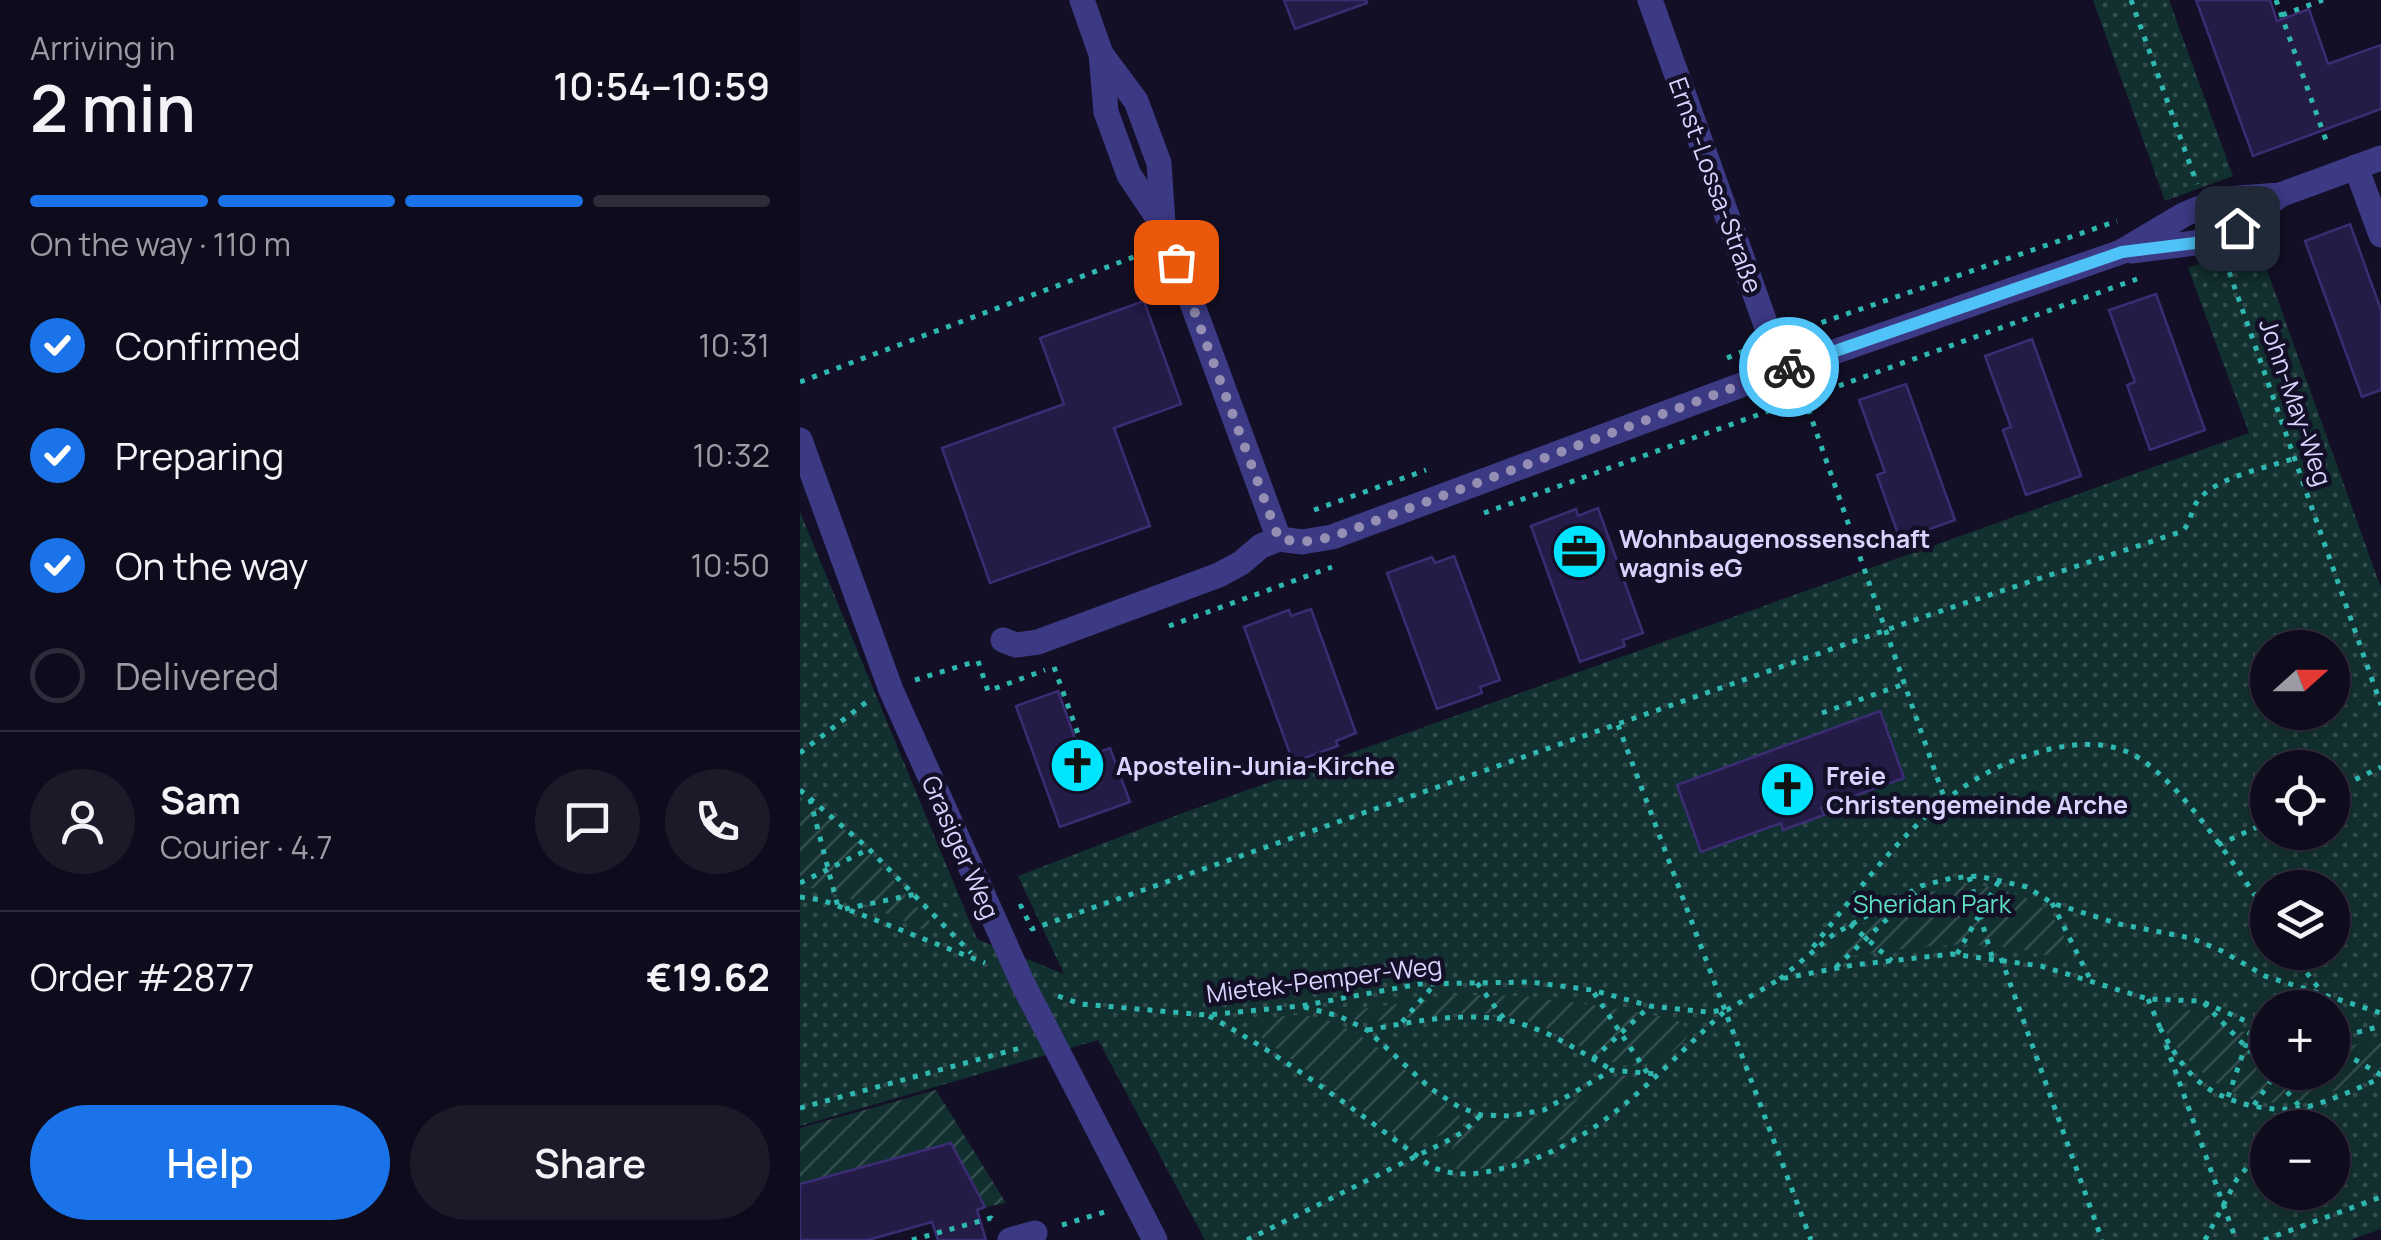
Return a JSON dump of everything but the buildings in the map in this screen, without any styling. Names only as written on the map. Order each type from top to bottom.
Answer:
[{"type":"street","points":[[1082,0],[1101,54],[1106,112],[1128,175],[1164,227],[1279,539]]},
{"type":"street","name":"Ernst-Lossa-Straße","points":[[1650,0],[1788,368]]},
{"type":"street","points":[[1010,642],[1038,642],[1219,576],[1261,546],[1279,539],[1302,542],[1332,537],[1788,368],[2122,252],[2185,214],[2226,199],[2280,195],[2369,163],[2381,235]]},
{"type":"street","points":[[2122,252],[2195,243],[2216,236],[2237,228],[2280,195]]},
{"type":"street","name":"Grasiger Weg","points":[[800,440],[890,690],[1023,984],[1155,1240]]},
{"type":"path","points":[[2131,0],[2205,206]]},
{"type":"path","points":[[2276,0],[2328,146]]},
{"type":"path","points":[[2282,15],[2324,0]]},
{"type":"path","name":"John-May-Weg","points":[[2216,236],[2381,705]]},
{"type":"path","points":[[800,382],[1143,256],[1137,240]]},
{"type":"path","points":[[1473,517],[2154,273]]},
{"type":"path","points":[[1788,368],[1804,398],[1945,798]]},
{"type":"path","points":[[974,957],[973,930],[1022,906],[1032,928],[2184,531],[2191,522],[2192,509],[2204,494],[2295,458]]},
{"type":"path","points":[[1154,631],[1342,564]]},
{"type":"path","points":[[800,753],[874,696],[978,661],[1010,642]]},
{"type":"path","points":[[978,661],[988,690],[1069,662]]},
{"type":"path","points":[[1054,667],[1085,753]]},
{"type":"path","points":[[1822,713],[1904,684]]},
{"type":"path","points":[[1618,725],[1811,1240]]},
{"type":"path","points":[[1805,956],[1918,821],[1945,798],[1984,774],[2032,753],[2077,744],[2100,744],[2130,754],[2154,771],[2172,788],[2250,890]]},
{"type":"path","points":[[2350,782],[2381,767]]},
{"type":"path","points":[[800,790],[916,894],[974,957]]},
{"type":"path","points":[[809,796],[841,908],[916,894]]},
{"type":"path","points":[[2218,845],[2250,830]]},
{"type":"path","points":[[800,883],[869,849]]},
{"type":"path","points":[[1968,876],[1992,957]]},
{"type":"path","points":[[1206,1015],[1282,1060],[1432,1168],[1453,1176],[1471,1176],[1520,1164],[1576,1141],[1607,1122],[1652,1074],[1726,1010],[1780,979],[1850,924],[1922,886],[1968,876],[2000,879],[2027,888],[2052,903],[2119,924],[2191,938],[2265,976],[2315,990]]},
{"type":"path","points":[[1957,954],[2000,879]]},
{"type":"path","points":[[1834,969],[1922,886]]},
{"type":"path","name":"Mietek-Pemper-Weg","points":[[800,897],[974,957],[1023,984],[1080,1004],[1206,1015],[1301,1006],[1435,984],[1530,982],[1592,990],[1650,1006],[1726,1010]]},
{"type":"path","points":[[2052,903],[2091,982]]},
{"type":"path","points":[[1850,924],[1892,961]]},
{"type":"path","points":[[1780,979],[1957,954],[1992,957],[2148,1000],[2202,1001],[2250,1023]]},
{"type":"path","points":[[2000,958],[2102,1240]]},
{"type":"path","points":[[1477,983],[1505,1020]]},
{"type":"path","points":[[1400,1024],[1435,984]]},
{"type":"path","points":[[1592,990],[1652,1074]]},
{"type":"path","points":[[2148,1000],[2236,1240]]},
{"type":"path","points":[[2202,1001],[2250,1052]]},
{"type":"path","points":[[2350,1002],[2381,1014]]},
{"type":"path","points":[[1301,1006],[1339,1016],[1368,1030],[1430,1088],[1459,1107],[1481,1115],[1520,1115],[1544,1110],[1612,1070]]},
{"type":"path","points":[[1592,1059],[1650,1006]]},
{"type":"path","points":[[1368,1030],[1487,1017],[1546,1032],[1612,1070],[1652,1074]]},
{"type":"path","points":[[2350,1034],[2381,1026]]},
{"type":"path","points":[[2160,1028],[2175,1055],[2202,1085],[2254,1105],[2281,1110],[2301,1108],[2381,1076]]},
{"type":"path","points":[[2228,1097],[2250,1034]]},
{"type":"path","points":[[800,1108],[1051,1040]]},
{"type":"path","points":[[2350,1057],[2381,1076]]},
{"type":"path","points":[[2254,1105],[2262,1090]]},
{"type":"path","points":[[2286,1090],[2301,1108]]},
{"type":"path","points":[[2310,1110],[2319,1103]]},
{"type":"path","points":[[1247,1240],[1463,1132],[1481,1115]]},
{"type":"path","points":[[2205,1240],[2236,1179],[2250,1164]]},
{"type":"path","points":[[2264,1240],[2381,1196]]},
{"type":"path","points":[[912,1240],[991,1218],[1015,1234],[1135,1202]]},
{"type":"green space","points":[[2093,0],[2169,0],[2233,176],[2165,201]]},
{"type":"green space","name":"Sheridan Park","points":[[2257,242],[2381,588],[2381,1229],[2350,1240],[1205,1240],[1098,1040],[800,1126],[800,512],[977,939],[1064,974],[1018,876],[1180,814],[2249,433],[2188,268]]},
{"type":"green space","points":[[800,797],[852,837],[931,923],[933,930],[852,899],[800,885]]},
{"type":"green space","points":[[1964,884],[2014,893],[2044,909],[2056,921],[2067,953],[2064,957],[2052,957],[2017,948],[1969,944],[1820,960],[1836,943],[1888,910],[1925,894]]},
{"type":"green space","points":[[1462,995],[1519,996],[1593,1005],[1676,1019],[1690,1031],[1667,1055],[1634,1066],[1609,1061],[1540,1026],[1508,1016],[1466,1013],[1360,1022],[1352,1018],[1354,1011],[1360,1009]]},
{"type":"green space","points":[[2188,1010],[2211,1016],[2250,1035],[2250,1090],[2336,1090],[2276,1103],[2226,1089],[2183,1055],[2163,1027],[2160,1018],[2165,1012]]},
{"type":"green space","points":[[1291,1015],[1316,1017],[1360,1036],[1458,1113],[1462,1122],[1459,1127],[1423,1143],[1399,1137],[1258,1035],[1256,1026],[1262,1020]]},
{"type":"green space","points":[[2381,1038],[2381,1069],[2350,1084],[2350,1046]]},
{"type":"green space","points":[[1624,1075],[1632,1085],[1620,1100],[1575,1132],[1492,1166],[1467,1170],[1449,1167],[1453,1147],[1474,1126],[1555,1112],[1597,1086]]},
{"type":"green space","points":[[936,1090],[1006,1203],[985,1207],[951,1144],[800,1184],[800,1128]]},
{"type":"way so far","points":[[1176,262],[1279,539],[1302,542],[1332,537],[1789,367]]},
{"type":"place","name":"Wohnbaugenossenschaft wagnis eG","points":[[1580,552]]},
{"type":"place","name":"Apostelin-Junia-Kirche","points":[[1077,765]]},
{"type":"place","name":"Freie Christengemeinde Arche","points":[[1787,789]]},
{"type":"route","points":[[1789,367],[2122,252],[2195,243],[2237,228]]}]
